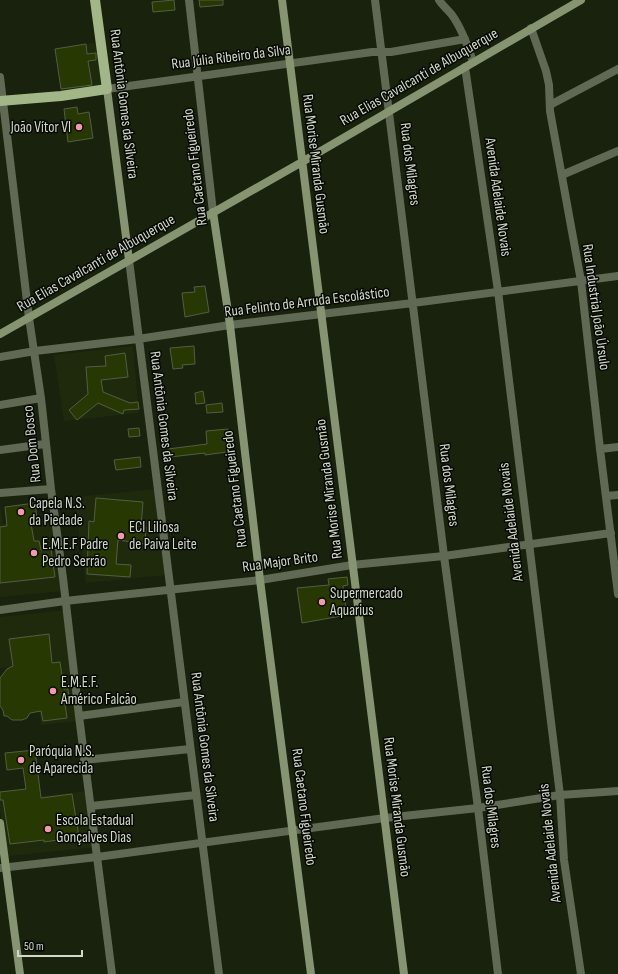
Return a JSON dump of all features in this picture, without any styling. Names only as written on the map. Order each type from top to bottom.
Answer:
[{"type":"main road","name":"Rua Antônia Gomes da Silveira","points":[[95,0],[106,89]]},
{"type":"main road","name":"Rua Júlia Ribeiro da Silva","points":[[2,101],[62,96],[106,89]]},
{"type":"street","name":"Rua Caetano Figueiredo","points":[[189,0],[213,212],[230,325],[260,580],[312,974]]},
{"type":"street","name":"Rua Morise Miranda Gusmão","points":[[282,0],[404,974]]},
{"type":"street","name":"Rua dos Milagres","points":[[375,0],[444,556],[478,808],[498,974]]},
{"type":"street","name":"Rua Elias Cavalcanti de Albuquerque","points":[[0,334],[302,162],[581,0]]},
{"type":"street","points":[[444,1],[465,39],[474,62]]},
{"type":"street","name":"Rua Industrial João Úrsulo","points":[[531,28],[546,71],[549,86],[550,105],[581,281],[618,594]]},
{"type":"street","name":"Rua Júlia Ribeiro da Silva","points":[[106,89],[372,52],[391,52],[465,39]]},
{"type":"street","name":"Avenida Adelaide Novais","points":[[465,67],[498,291],[560,795],[564,860],[581,974]]},
{"type":"street","points":[[550,105],[618,69]]},
{"type":"street","name":"Rua Dom Bosco","points":[[0,77],[29,318],[41,398],[84,760],[112,974]]},
{"type":"street","name":"Rua Antônia Gomes da Silveira","points":[[106,89],[219,974]]},
{"type":"street","points":[[562,174],[618,151]]},
{"type":"street","name":"Rua Felinto de Arruda Escolástico","points":[[0,357],[230,325],[618,276]]},
{"type":"street","points":[[0,405],[41,398]]},
{"type":"street","points":[[0,450],[46,444]]},
{"type":"street","points":[[600,449],[618,447]]},
{"type":"street","points":[[0,493],[51,489]]},
{"type":"street","points":[[606,496],[618,495]]},
{"type":"street","name":"Rua Major Brito","points":[[0,610],[65,601],[260,580],[352,565],[444,556],[611,533]]},
{"type":"street","points":[[79,716],[184,702]]},
{"type":"street","points":[[84,760],[190,749]]},
{"type":"street","points":[[3,868],[97,858],[202,842],[385,818],[478,808],[560,795],[618,791]]},
{"type":"street","points":[[91,806],[196,795]]},
{"type":"street","points":[[0,823],[3,868],[20,974]]},
{"type":"shaded area","points":[[99,42],[106,90],[62,96],[55,49]]},
{"type":"shaded area","points":[[133,346],[139,413],[64,421],[54,355]]},
{"type":"shaded area","name":"ECI Liliosa de Paiva Leite","points":[[157,489],[166,575],[86,583],[74,497]]},
{"type":"shaded area","points":[[0,505],[3,524],[55,519],[64,591],[0,597]]},
{"type":"shaded area","points":[[66,610],[79,721],[41,725],[33,663],[0,668],[0,617]]},
{"type":"shaded area","name":"Escola Estadual Gonçalves Dias","points":[[89,791],[96,847],[8,856],[0,811],[0,800]]},
{"type":"building","points":[[174,0],[175,10],[153,12],[152,2]]},
{"type":"building","points":[[199,0],[223,0],[223,5],[200,7]]},
{"type":"building","points":[[86,44],[87,54],[96,53],[96,60],[88,61],[92,85],[61,89],[55,49]]},
{"type":"building","name":"João Vítor VI","points":[[77,107],[78,114],[89,112],[93,138],[68,142],[64,109]]},
{"type":"building","points":[[205,286],[209,312],[185,317],[182,293],[195,292],[194,287]]},
{"type":"building","points":[[194,346],[195,364],[182,365],[183,368],[173,369],[170,348]]},
{"type":"building","points":[[125,353],[128,377],[101,380],[103,392],[130,403],[138,402],[139,409],[124,410],[123,414],[98,403],[77,420],[69,410],[88,394],[86,367],[106,366],[105,356]]},
{"type":"building","points":[[203,391],[205,403],[196,404],[195,393]]},
{"type":"building","points":[[222,403],[223,412],[207,413],[206,405]]},
{"type":"building","points":[[139,428],[140,436],[129,437],[128,429]]},
{"type":"building","points":[[228,429],[230,442],[233,441],[234,451],[205,455],[205,453],[170,457],[168,449],[207,444],[206,431]]},
{"type":"building","points":[[140,457],[141,467],[116,470],[114,460]]},
{"type":"building","points":[[96,498],[143,502],[141,527],[146,527],[145,544],[118,540],[116,564],[131,565],[130,577],[87,574],[89,521],[94,522]]},
{"type":"building","points":[[35,503],[37,518],[30,518],[34,541],[39,541],[41,550],[51,549],[55,577],[0,583],[0,527],[7,526],[5,507]]},
{"type":"building","name":"Supermercado Aquarius","points":[[347,577],[348,585],[343,586],[347,615],[302,623],[297,588],[329,585],[328,579]]},
{"type":"building","points":[[49,634],[52,663],[60,662],[64,689],[68,689],[69,697],[64,697],[67,718],[43,721],[41,711],[30,713],[27,718],[22,720],[12,720],[7,716],[4,716],[3,710],[0,706],[0,678],[7,669],[13,666],[9,639]]},
{"type":"building","name":"Escola Estadual Gonçalves Dias","points":[[35,750],[41,798],[72,794],[79,837],[44,842],[44,840],[10,844],[3,800],[0,800],[0,792],[26,789],[23,768],[7,770],[5,753]]},
{"type":"place","name":"João Vítor VI","points":[[79,127]]},
{"type":"place","name":"Capela N.S. da Piedade","points":[[21,512]]},
{"type":"place","name":"ECI Liliosa de Paiva Leite","points":[[121,536]]},
{"type":"place","name":"E.M.E.F Padre Pedro Serrão","points":[[34,553]]},
{"type":"place","name":"Supermercado Aquarius","points":[[322,602]]},
{"type":"place","name":"E.M.E.F. Américo Falcão","points":[[53,691]]},
{"type":"place","name":"Paróquia N.S. de Aparecida","points":[[21,760]]},
{"type":"place","name":"Escola Estadual Gonçalves Dias","points":[[48,829]]}]
